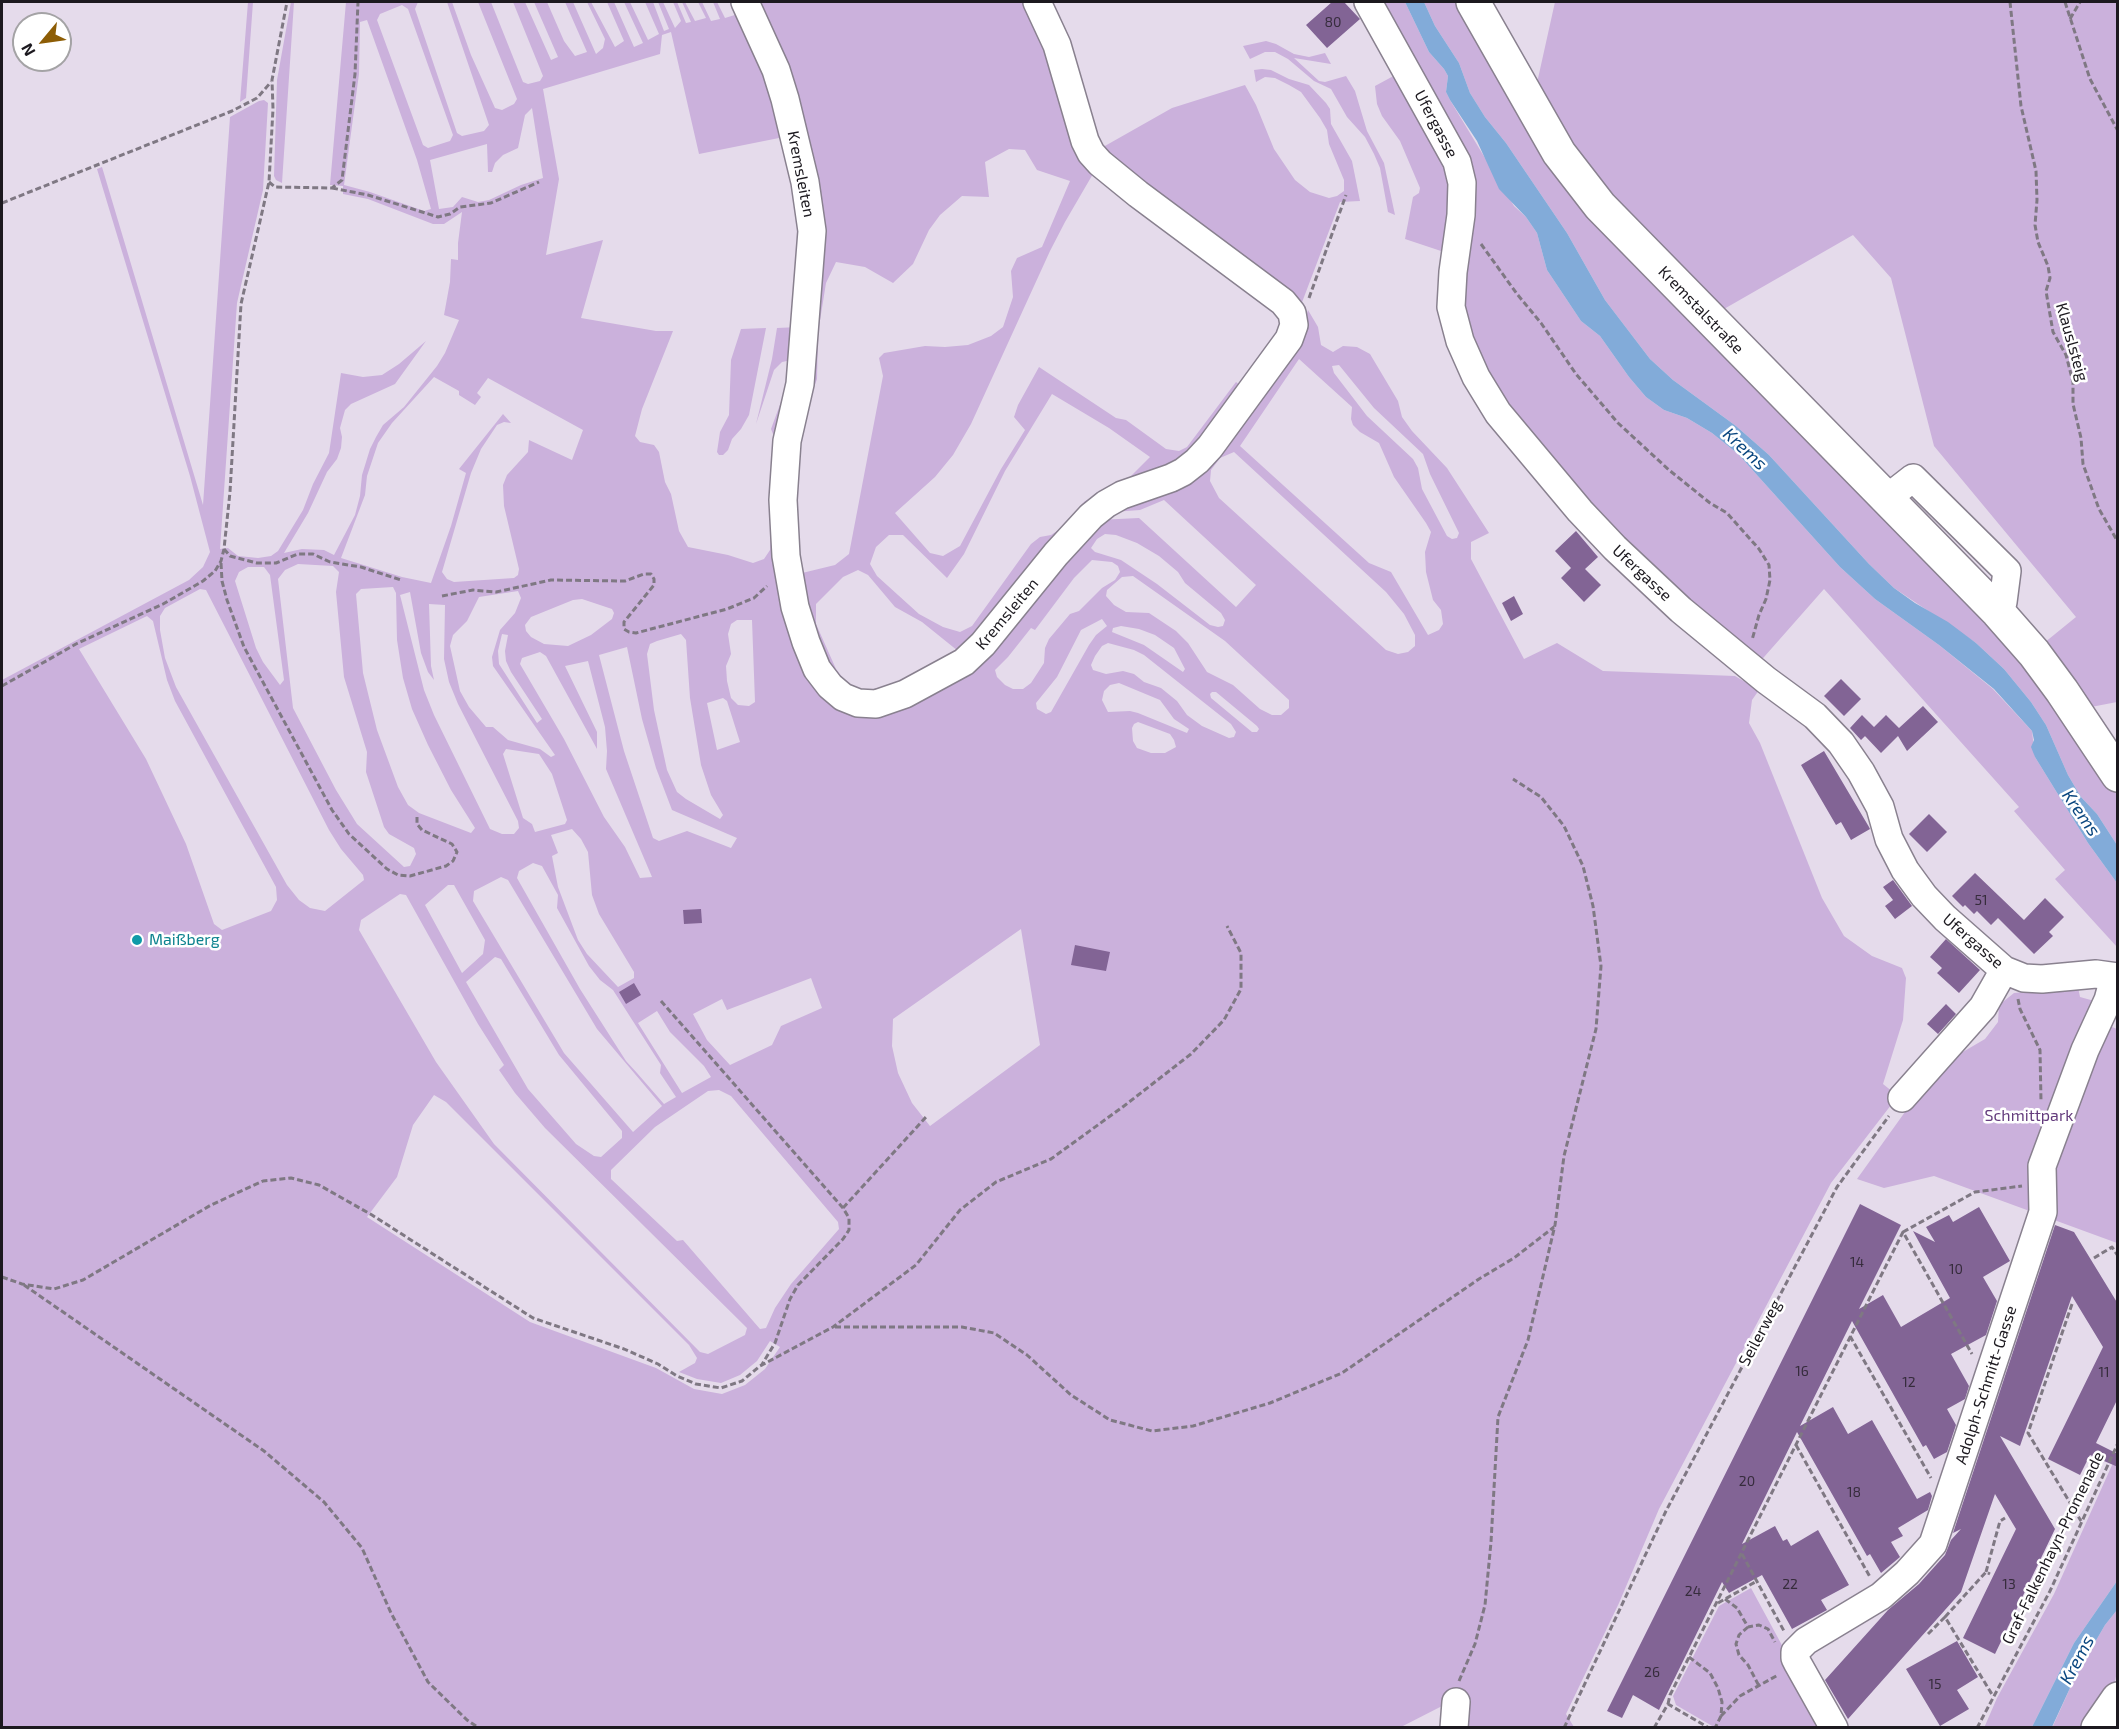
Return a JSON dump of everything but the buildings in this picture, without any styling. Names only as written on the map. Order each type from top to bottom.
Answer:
[{"type":"main road","name":"Kremstalstraße","points":[[1473,2],[1559,153],[1600,206],[1998,612],[2055,681],[2118,775]]},
{"type":"main road","points":[[2098,1728],[2118,1699]]},
{"type":"street","name":"Kremsleiten","points":[[745,2],[776,70],[785,99],[805,182],[812,231],[800,384],[787,441],[783,500],[786,556],[795,607],[806,642],[817,669],[843,698],[858,703],[876,704],[905,694],[964,662],[983,644],[1056,554],[1091,516],[1122,495],[1171,478],[1197,461],[1210,447],[1290,339],[1294,326],[1292,313]]},
{"type":"street","points":[[1037,2],[1057,45],[1085,141],[1091,153],[1138,194],[1283,302],[1292,313]]},
{"type":"street","name":"Ufergasse","points":[[1368,2],[1457,162],[1462,183],[1461,215],[1451,307],[1460,341],[1472,368],[1498,413],[1573,503],[1615,548],[1681,610],[1744,663],[1815,716],[1841,743],[1862,772],[1880,807],[1889,839],[1905,870],[1924,896],[1945,918],[2008,972],[2024,978],[2042,979],[2096,974],[2116,977]]},
{"type":"street","points":[[1886,500],[1912,478],[2007,571],[2003,603],[1998,612]]},
{"type":"street","points":[[1902,1098],[1983,1007],[2008,972]]},
{"type":"street","name":"Adolph-Schmitt-Gasse","points":[[1793,1662],[1806,1641],[1881,1596],[1907,1574],[1933,1544],[2043,1212],[2043,1166],[2085,1050],[2116,977]]},
{"type":"street","points":[[1793,1662],[1834,1728]]},
{"type":"path","points":[[2,686],[76,644],[163,604],[203,581],[215,571],[221,561],[230,492],[241,304],[269,182],[273,109],[272,80],[287,2]]},
{"type":"path","points":[[332,188],[342,180],[344,171],[355,74],[358,2]]},
{"type":"path","name":"Klauslsteig","points":[[2010,2],[2021,106],[2036,171],[2035,225],[2038,242],[2048,266],[2050,278],[2046,291],[2053,332],[2066,355],[2073,382],[2073,404],[2081,438],[2083,464],[2099,509],[2118,542]]},
{"type":"path","points":[[2065,2],[2090,79],[2118,131]]},
{"type":"path","points":[[2070,19],[2080,2]]},
{"type":"path","points":[[2,203],[232,111],[256,98],[272,80]]},
{"type":"path","points":[[269,182],[275,187],[332,188],[368,195],[438,217],[450,214],[460,207],[490,203],[539,182]]},
{"type":"path","points":[[1292,313],[1299,312],[1306,307],[1346,195]]},
{"type":"path","points":[[1461,215],[1576,374],[1611,415],[1669,470],[1710,503],[1727,513],[1743,529],[1764,557],[1769,565],[1770,580],[1766,599],[1744,663]]},
{"type":"path","points":[[224,549],[230,556],[257,563],[276,563],[298,554],[313,554],[330,561],[361,567],[401,580]]},
{"type":"path","points":[[442,596],[473,590],[496,592],[551,580],[625,580],[651,574],[654,585],[624,622],[624,629],[636,633],[727,609],[754,598],[766,588],[786,556]]},
{"type":"path","points":[[221,561],[224,591],[244,647],[332,810],[349,834],[387,869],[398,875],[410,876],[446,866],[453,861],[457,852],[452,844],[422,830],[417,824],[417,816]]},
{"type":"path","points":[[1455,1715],[1454,1689],[1463,1674],[1475,1644],[1485,1605],[1498,1417],[1528,1340],[1556,1226],[1564,1156],[1596,1029],[1601,966],[1593,906],[1583,866],[1564,826],[1541,797],[1513,779]]},
{"type":"path","points":[[2,1277],[22,1284],[54,1289],[83,1280],[211,1205],[263,1180],[291,1178],[319,1185],[372,1215],[533,1318],[624,1349],[696,1384],[721,1388],[742,1381],[760,1366],[833,1328],[916,1265],[960,1210],[996,1182],[1051,1159],[1124,1106],[1199,1045],[1224,1020],[1241,989],[1241,953],[1227,926]]},
{"type":"path","points":[[2008,972],[2020,1009],[2040,1050],[2041,1110]]},
{"type":"path","points":[[661,1001],[843,1208],[849,1218],[849,1230],[843,1239],[798,1285],[790,1299],[775,1343],[760,1366]]},
{"type":"path","name":"Seilerweg","points":[[1564,1728],[1666,1511],[1837,1187],[1902,1098]]},
{"type":"path","points":[[843,1208],[926,1117]]},
{"type":"path","points":[[1654,1728],[1903,1232],[1975,1192],[2043,1184]]},
{"type":"path","points":[[833,1328],[962,1327],[994,1333],[1027,1356],[1071,1395],[1110,1420],[1152,1431],[1193,1426],[1270,1403],[1342,1373],[1469,1285],[1514,1258],[1556,1226]]},
{"type":"path","points":[[1903,1232],[1987,1381]]},
{"type":"path","points":[[2094,1258],[2112,1247],[2118,1256]]},
{"type":"path","points":[[22,1284],[264,1451],[324,1502],[362,1548],[391,1613],[428,1682],[466,1720],[479,1728]]},
{"type":"path","points":[[2072,1304],[2028,1433],[2081,1521]]},
{"type":"path","points":[[1850,1336],[1946,1505]]},
{"type":"path","name":"Graf-Falkenhayn-Promenade","points":[[1977,1728],[2050,1591],[2118,1443]]},
{"type":"path","points":[[1796,1445],[1881,1596]]},
{"type":"path","points":[[1928,1634],[1988,1573],[2000,1521],[2004,1518]]},
{"type":"path","points":[[1742,1554],[1757,1581],[1793,1662]]},
{"type":"path","points":[[1716,1604],[1757,1581]]},
{"type":"path","points":[[1725,1599],[1737,1608],[1748,1628]]},
{"type":"path","points":[[1945,1617],[1993,1696]]},
{"type":"path","points":[[1759,1686],[1748,1665],[1738,1655],[1736,1644],[1739,1635],[1748,1628],[1760,1625],[1768,1629],[1793,1662]]},
{"type":"path","points":[[1689,1657],[1710,1672],[1722,1702],[1721,1716]]},
{"type":"path","points":[[1715,1728],[1721,1716],[1740,1696],[1759,1686],[1793,1662]]},
{"type":"path","points":[[1668,1704],[1709,1728]]},
{"type":"green space","points":[[248,2],[253,2],[246,98],[240,102]]},
{"type":"green space","points":[[291,2],[294,2],[282,183],[274,176],[277,80]]},
{"type":"green space","points":[[346,2],[418,2],[415,9],[457,133],[462,136],[484,131],[489,125],[447,2],[452,2],[471,55],[495,108],[502,110],[514,104],[517,99],[478,2],[491,2],[523,82],[528,84],[540,81],[543,76],[513,2],[525,2],[551,60],[558,57],[534,2],[547,2],[564,41],[575,56],[587,52],[565,2],[573,2],[596,54],[603,48],[605,39],[587,2],[591,2],[615,47],[624,41],[607,2],[614,2],[634,47],[643,43],[624,2],[630,2],[648,40],[659,34],[645,2],[653,2],[664,31],[669,29],[658,2],[663,2],[675,28],[681,21],[673,2],[677,2],[686,23],[691,22],[682,2],[685,2],[695,21],[706,18],[698,2],[702,2],[711,21],[720,19],[713,2],[717,2],[725,18],[738,14],[740,2],[789,136],[699,154],[671,32],[662,35],[660,54],[543,89],[559,179],[546,255],[603,240],[581,318],[656,331],[673,331],[642,409],[635,436],[640,442],[654,445],[659,452],[679,531],[688,547],[753,563],[764,559],[770,550],[773,457],[777,444],[771,429],[792,372],[791,364],[787,361],[782,362],[774,370],[756,424],[777,328],[799,327],[778,500],[826,690],[906,698],[1097,520],[1139,518],[1236,607],[1256,585],[1164,500],[1140,510],[1100,513],[1174,483],[1303,326],[1308,310],[1318,327],[1321,345],[1333,352],[1343,346],[1357,347],[1370,354],[1398,401],[1402,417],[1447,468],[1489,533],[1471,542],[1471,559],[1524,659],[1557,643],[1603,671],[1735,676],[1759,690],[1752,700],[1749,723],[1760,743],[1822,898],[1844,936],[1872,956],[1902,968],[1906,978],[1903,1020],[1883,1084],[1898,1096],[1831,1183],[1659,1509],[1619,1603],[1566,1714],[1574,1727],[1466,1727],[1446,1704],[1399,1728],[2,1728],[2,680],[189,580],[203,567],[210,552],[190,476],[97,169],[102,167],[203,505],[230,117],[259,101],[264,100],[268,103],[263,190],[237,303],[220,549],[228,548],[238,556],[258,558],[271,556],[278,551],[303,510],[329,453],[341,373],[363,377],[382,375],[426,341],[395,384],[351,404],[345,410],[340,428],[341,448],[337,459],[327,472],[308,513],[284,553],[302,549],[324,550],[334,555],[355,515],[362,475],[376,437],[383,425],[404,407],[437,366],[459,320],[444,315],[450,282],[451,259],[458,260],[462,212],[444,224],[433,224],[368,199],[343,194],[343,186],[330,185]],"holes":[[[402,5],[408,9],[453,135],[450,141],[428,148],[423,145],[377,20],[380,14]],[[367,20],[417,160],[431,209],[424,211],[344,185],[359,74],[360,22]],[[532,108],[543,178],[521,185],[489,200],[478,202],[462,197],[453,207],[439,209],[430,160],[487,144],[488,172],[492,172],[495,163],[503,155],[518,148],[525,115]],[[1299,359],[1352,407],[1353,425],[1379,443],[1394,477],[1431,532],[1425,552],[1426,572],[1433,600],[1441,610],[1443,624],[1439,630],[1428,635],[1391,572],[1369,563],[1240,446]],[[1339,365],[1374,408],[1423,454],[1430,474],[1459,533],[1457,538],[1452,539],[1447,536],[1422,489],[1418,468],[1413,459],[1367,416],[1334,373],[1332,366]],[[434,377],[459,391],[459,395],[475,405],[481,397],[477,393],[488,378],[583,430],[572,460],[529,440],[528,452],[507,475],[503,485],[504,506],[519,569],[518,575],[514,578],[454,582],[447,579],[442,572],[471,473],[481,449],[497,425],[504,422],[511,423],[503,414],[459,469],[466,473],[431,583],[402,577],[341,558],[365,495],[367,476],[378,443],[392,423]],[[1234,452],[1386,592],[1404,614],[1415,635],[1415,646],[1408,652],[1398,654],[1386,650],[1219,498],[1210,481],[1211,470],[1220,458]],[[1105,534],[1116,535],[1137,543],[1159,556],[1178,572],[1185,583],[1221,613],[1225,620],[1223,626],[1210,625],[1157,584],[1121,560],[1095,552],[1091,548],[1097,539]],[[1092,560],[1112,562],[1118,566],[1120,572],[1115,580],[1102,588],[1079,611],[1070,614],[1049,639],[1045,648],[1044,663],[1031,683],[1023,689],[1013,689],[997,677],[995,670],[1031,628],[1035,630],[1074,578]],[[298,564],[333,566],[339,572],[336,592],[344,677],[367,752],[366,772],[384,827],[389,834],[414,848],[416,854],[410,866],[404,867],[357,824],[336,790],[293,708],[278,579],[285,570]],[[248,567],[264,567],[270,575],[284,680],[280,685],[256,648],[235,581],[239,572]],[[1133,576],[1225,641],[1289,700],[1289,708],[1281,715],[1272,715],[1260,709],[1233,685],[1207,672],[1188,643],[1176,631],[1149,613],[1126,612],[1114,605],[1106,596],[1107,590],[1122,577]],[[393,587],[396,593],[397,640],[403,678],[412,709],[451,790],[475,828],[471,833],[419,813],[408,805],[398,787],[377,730],[363,673],[356,594],[361,589]],[[200,589],[206,590],[329,830],[341,849],[363,875],[364,880],[325,911],[310,908],[299,900],[287,885],[176,687],[165,658],[160,616],[165,608]],[[518,591],[521,598],[515,613],[500,630],[492,657],[493,666],[555,755],[551,757],[540,749],[508,740],[493,727],[486,727],[469,707],[460,691],[450,646],[453,635],[467,621],[479,597]],[[410,592],[421,653],[428,672],[434,680],[431,666],[429,604],[445,605],[444,659],[449,682],[518,821],[519,828],[514,834],[502,834],[490,829],[434,715],[424,690],[400,595]],[[582,599],[612,609],[614,613],[612,619],[591,635],[568,646],[544,644],[531,637],[525,625],[531,617],[573,600]],[[147,616],[153,621],[167,680],[175,701],[276,887],[277,900],[271,911],[222,930],[214,924],[186,844],[146,759],[79,649]],[[1102,619],[1107,626],[1089,645],[1051,712],[1046,714],[1037,709],[1036,703],[1057,677],[1081,630]],[[737,620],[752,620],[755,702],[749,706],[738,705],[731,698],[726,666],[731,654],[728,634],[731,624]],[[1121,626],[1155,635],[1174,648],[1185,669],[1183,672],[1144,645],[1112,632],[1113,628]],[[502,634],[508,635],[505,651],[511,672],[542,719],[537,723],[499,664],[498,651]],[[681,634],[686,640],[690,698],[701,765],[711,795],[723,815],[720,819],[677,792],[667,770],[654,710],[647,654],[650,644]],[[1108,643],[1134,650],[1144,655],[1231,724],[1236,732],[1234,737],[1229,738],[1202,726],[1187,715],[1177,701],[1161,688],[1144,682],[1134,674],[1123,671],[1106,674],[1093,670],[1091,665],[1095,656],[1102,646]],[[627,647],[642,719],[656,768],[672,810],[737,838],[731,848],[687,831],[659,841],[653,838],[624,751],[599,655]],[[540,652],[546,656],[597,749],[597,732],[565,666],[588,661],[605,727],[606,769],[652,877],[640,878],[625,847],[604,817],[564,739],[520,664],[522,658]],[[1119,683],[1160,700],[1174,719],[1189,729],[1187,733],[1130,711],[1108,712],[1102,700],[1104,691],[1110,685]],[[1216,692],[1259,729],[1257,732],[1252,732],[1211,698],[1210,694]],[[723,698],[727,701],[740,742],[717,750],[707,703]],[[1138,722],[1170,734],[1176,747],[1165,753],[1151,753],[1137,748],[1133,741],[1132,728]],[[506,749],[539,754],[552,774],[567,820],[565,824],[535,832],[532,824],[523,818],[503,754]],[[572,829],[588,852],[592,895],[599,914],[634,972],[634,978],[618,987],[587,954],[578,940],[558,887],[552,856],[558,853],[551,835]],[[533,863],[542,866],[558,895],[557,908],[589,966],[600,980],[613,990],[661,1065],[660,1073],[676,1097],[664,1104],[626,1061],[580,989],[517,878],[519,871]],[[501,877],[508,880],[597,1029],[662,1106],[633,1132],[564,1053],[473,901],[474,891]],[[448,885],[454,885],[485,940],[483,954],[462,973],[425,905]],[[400,894],[406,895],[478,1024],[504,1065],[499,1070],[515,1093],[545,1128],[747,1328],[745,1335],[708,1354],[700,1352],[494,1144],[436,1062],[359,930],[361,920]],[[1021,929],[1040,1045],[930,1126],[912,1103],[898,1073],[892,1046],[893,1019]],[[495,957],[501,959],[559,1055],[622,1131],[622,1138],[601,1157],[594,1156],[576,1144],[528,1089],[466,982]],[[811,978],[822,1008],[781,1026],[772,1045],[730,1065],[707,1040],[693,1014],[722,999],[727,1010]],[[657,1011],[670,1032],[704,1066],[711,1077],[682,1093],[638,1023]],[[719,1090],[731,1096],[838,1222],[839,1229],[791,1284],[775,1308],[766,1328],[760,1329],[683,1240],[677,1241],[611,1179],[611,1170],[655,1127],[708,1091]],[[434,1095],[446,1102],[689,1345],[697,1358],[695,1363],[679,1372],[697,1379],[721,1383],[740,1375],[757,1361],[770,1341],[780,1347],[765,1369],[745,1385],[722,1394],[694,1389],[656,1368],[530,1322],[367,1217],[397,1177],[413,1125]]]},
{"type":"green space","points":[[750,2],[1031,2],[1051,47],[1078,143],[1088,160],[1097,167],[1050,251],[971,424],[953,455],[935,477],[895,513],[930,553],[943,556],[960,546],[1001,469],[1025,430],[1014,417],[1039,367],[1116,418],[1126,420],[1166,449],[1179,451],[1187,447],[1236,382],[1246,390],[1193,457],[1168,473],[1119,491],[1102,500],[1087,513],[979,642],[963,655],[922,622],[895,607],[868,575],[858,570],[843,577],[816,604],[816,624],[836,669],[851,689],[864,699],[846,694],[833,683],[821,666],[810,640],[800,605],[790,555],[787,500],[791,442],[804,385],[816,230],[809,180],[790,97],[780,68]],"holes":[[[1009,149],[1025,150],[1037,170],[1070,181],[1042,247],[1017,258],[1011,271],[1013,297],[1003,327],[991,336],[968,345],[925,346],[884,353],[879,358],[883,376],[849,554],[835,565],[798,574],[794,555],[792,515],[796,439],[817,379],[818,333],[826,283],[836,262],[865,267],[893,283],[913,264],[929,230],[940,215],[962,196],[989,197],[985,162]],[[1052,394],[1109,428],[1150,457],[1125,482],[1085,501],[1060,529],[1051,535],[1040,537],[1031,544],[972,626],[960,632],[943,627],[919,614],[877,576],[870,564],[876,547],[889,535],[903,535],[947,578],[964,554],[1005,471]]]},
{"type":"green space","points":[[1379,2],[1405,2],[1429,52],[1448,76],[1446,92],[1450,100],[1514,206],[1526,217],[1537,233],[1547,270],[1581,321],[1600,336],[1646,397],[1664,410],[1687,418],[1712,433],[1738,454],[1840,567],[1875,599],[1939,645],[1993,689],[2032,731],[2035,757],[2088,843],[2117,883],[2117,947],[2055,879],[2065,870],[2014,811],[2019,807],[1824,589],[1757,665],[1585,506],[1483,373],[1460,305],[1472,220]]},
{"type":"green space","points":[[1424,2],[1455,2],[1510,97],[1636,265],[1730,362],[1989,619],[2053,697],[2117,795],[2117,845],[2097,814],[2081,797],[2068,775],[2046,725],[2031,702],[2004,669],[1976,643],[1894,588],[1769,455],[1736,426],[1673,380],[1650,359],[1605,300],[1567,233],[1506,143],[1485,117],[1470,93],[1459,63],[1435,26]]},
{"type":"green space","points":[[1555,2],[2117,2],[2117,702],[2091,707],[2044,643],[2076,617],[1934,446],[1891,278],[1853,235],[1724,309],[1614,198],[1568,138],[1537,83]]},
{"type":"green space","points":[[1266,41],[1294,54],[1309,57],[1325,53],[1331,64],[1294,58],[1319,81],[1325,82],[1346,76],[1355,91],[1367,131],[1384,163],[1395,215],[1388,212],[1380,168],[1374,154],[1365,137],[1347,117],[1331,89],[1314,81],[1288,59],[1275,52],[1265,52],[1250,59],[1243,46]]},
{"type":"green space","points":[[1254,70],[1271,70],[1309,85],[1326,103],[1330,109],[1331,124],[1352,161],[1360,201],[1340,202],[1301,305],[1096,151],[1172,108],[1245,85],[1274,149],[1295,180],[1310,192],[1329,198],[1337,196],[1344,191],[1344,180],[1329,144],[1327,130],[1320,118],[1301,92],[1289,85],[1275,78],[1265,77],[1256,82]]},
{"type":"green space","points":[[1399,73],[1449,165],[1447,253],[1405,239],[1413,197],[1419,193],[1420,188],[1400,141],[1382,116],[1377,104],[1375,86]]},
{"type":"green space","points":[[766,328],[749,415],[732,439],[728,450],[723,455],[719,455],[717,452],[720,432],[729,415],[731,360],[741,329]]},
{"type":"green space","name":"Schmittpark","points":[[2078,987],[2080,997],[2098,1002],[2092,1019],[2117,1029],[2117,1243],[1934,1176],[1884,1188],[1857,1179],[1915,1098],[1944,1063],[1985,1039],[1998,1022],[1999,1005],[2014,993]]},
{"type":"green space","points":[[2117,1454],[2117,1581],[2074,1643],[2032,1727],[1984,1728],[1997,1698],[2054,1594]]},
{"type":"green space","points":[[1751,1588],[1828,1727],[1714,1727],[1676,1705],[1673,1696],[1719,1606]]},
{"type":"green space","points":[[2117,1610],[2118,1665],[2115,1682],[2084,1727],[2052,1728],[2076,1675],[2105,1625]]},
{"type":"water","name":"Krems","points":[[1405,2],[1424,2],[1435,26],[1459,63],[1470,93],[1485,117],[1506,143],[1567,233],[1605,300],[1650,359],[1673,380],[1736,426],[1769,455],[1894,588],[1948,622],[1976,643],[2004,669],[2031,702],[2046,725],[2068,775],[2081,797],[2097,814],[2117,845],[2117,883],[2088,843],[2035,757],[2031,747],[2034,740],[2032,731],[1994,689],[1939,645],[1875,599],[1840,567],[1738,454],[1712,433],[1687,418],[1664,410],[1646,397],[1600,336],[1581,321],[1547,270],[1537,233],[1526,217],[1499,189],[1477,141],[1446,92],[1448,76],[1429,52]]},
{"type":"water","name":"Krems","points":[[2117,1581],[2117,1610],[2105,1625],[2076,1675],[2052,1727],[2032,1727],[2074,1643]]},
{"type":"place","name":"Maißberg","points":[[137,940]]}]
